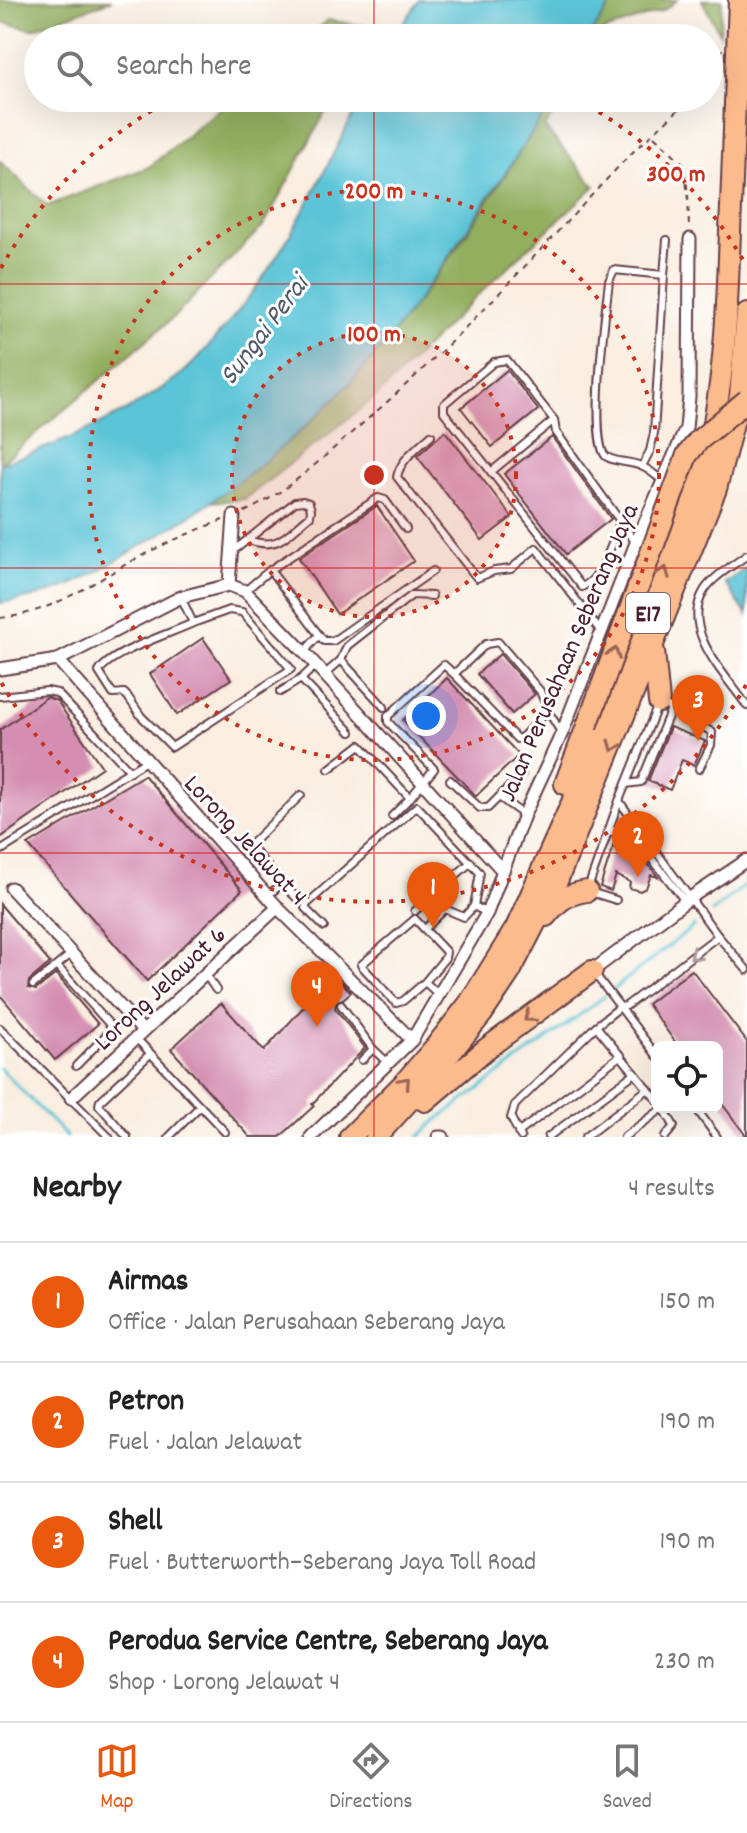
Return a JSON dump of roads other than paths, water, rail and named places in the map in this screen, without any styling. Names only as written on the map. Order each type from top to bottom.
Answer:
[{"type":"highway","name":"E17","points":[[350,1137],[436,1046],[523,931],[700,483],[721,394],[739,0]]},
{"type":"highway","name":"E17","points":[[379,1137],[482,1014],[590,806],[716,489],[740,396],[747,314]]},
{"type":"highway","points":[[523,931],[541,850],[687,455],[698,441],[747,400]]},
{"type":"highway","points":[[653,647],[665,705]]},
{"type":"highway","points":[[523,931],[569,894],[587,891]]},
{"type":"highway","points":[[379,1137],[486,1049],[592,971]]},
{"type":"street","name":"Jalan Perusahaan Seberang Jaya","points":[[311,1137],[412,1040],[487,913],[524,815],[562,733],[636,543],[686,428],[690,239]]},
{"type":"street","points":[[229,585],[234,516]]},
{"type":"street","points":[[0,669],[58,660],[181,597],[229,585],[245,591],[502,870]]},
{"type":"street","name":"Lorong Jelawat 4","points":[[58,660],[278,907],[412,1040]]},
{"type":"street","points":[[592,971],[688,899],[747,860]]},
{"type":"street","points":[[11,888],[140,1034]]},
{"type":"street","name":"Lorong Jelawat 6","points":[[71,1098],[278,907]]},
{"type":"lane","points":[[642,466],[654,433],[667,240]]},
{"type":"lane","points":[[663,481],[642,466],[606,457],[600,450],[597,428],[610,273],[614,270],[664,275]]},
{"type":"lane","points":[[620,523],[599,571],[589,584],[582,587],[444,412],[444,404],[494,362],[507,360],[554,420],[556,432],[636,543]]},
{"type":"lane","points":[[491,472],[554,420]]},
{"type":"lane","points":[[431,435],[413,451],[398,470],[397,477],[477,578],[494,571],[511,569],[536,548],[602,633]]},
{"type":"lane","points":[[245,591],[270,570],[378,498],[385,500],[406,529]]},
{"type":"lane","points":[[230,553],[295,502],[309,503],[310,516],[274,545],[265,546],[249,540]]},
{"type":"lane","points":[[747,555],[705,589],[697,608],[697,624],[704,645],[747,706]]},
{"type":"lane","points":[[270,570],[324,641],[333,641],[433,571]]},
{"type":"lane","points":[[280,692],[341,660],[347,646],[412,595],[432,596]]},
{"type":"lane","points":[[181,597],[193,623]]},
{"type":"lane","points":[[229,610],[242,612],[291,669],[172,747],[141,716],[124,693],[113,694],[99,672],[100,667],[113,658],[193,623],[229,610]]},
{"type":"lane","points":[[304,652],[319,635]]},
{"type":"lane","points":[[454,674],[486,644],[498,642],[540,691],[562,733]]},
{"type":"lane","points":[[341,660],[384,707]]},
{"type":"lane","points":[[392,816],[434,769],[387,719],[444,665],[517,739],[548,711]]},
{"type":"lane","points":[[301,679],[351,732]]},
{"type":"lane","points":[[0,696],[47,691],[57,693],[130,771]]},
{"type":"lane","points":[[665,705],[712,732],[711,745],[699,769]]},
{"type":"lane","points":[[616,900],[587,891],[626,784],[665,705]]},
{"type":"lane","points":[[626,784],[641,782],[665,705]]},
{"type":"lane","points":[[329,769],[360,745],[410,798]]},
{"type":"lane","points":[[0,851],[146,761]]},
{"type":"lane","points":[[450,780],[480,808],[488,808],[522,774]]},
{"type":"lane","points":[[301,795],[252,843],[252,848],[297,899],[300,901],[303,898]]},
{"type":"lane","points":[[499,797],[524,815]]},
{"type":"lane","points":[[619,801],[688,899]]},
{"type":"lane","points":[[324,927],[305,908],[307,904],[417,806],[480,873],[474,906],[464,917],[445,909],[425,929]]},
{"type":"lane","points":[[607,834],[627,827],[747,970]]},
{"type":"lane","points":[[415,911],[471,862]]},
{"type":"lane","points":[[268,895],[282,884]]},
{"type":"lane","points":[[474,906],[487,913]]},
{"type":"lane","points":[[412,920],[418,921],[446,952],[445,958],[425,982],[403,1001],[396,1003],[361,965],[412,920]]},
{"type":"lane","points":[[621,1055],[519,1135],[511,1118],[515,1105],[596,1026],[718,936]]},
{"type":"lane","points":[[33,985],[71,954]]},
{"type":"lane","points":[[57,966],[110,1025],[110,1031],[76,1066]]},
{"type":"lane","points":[[592,971],[651,1048]]},
{"type":"lane","points":[[205,974],[216,990]]},
{"type":"lane","points":[[425,982],[440,996]]},
{"type":"lane","points":[[341,1005],[373,1049],[388,1063]]},
{"type":"lane","points":[[596,1026],[651,1093]]},
{"type":"lane","points":[[0,1028],[109,1137]]},
{"type":"lane","points":[[140,1034],[150,1054],[225,1132]]},
{"type":"lane","points":[[362,1060],[373,1049]]},
{"type":"lane","points":[[127,1137],[99,1105],[100,1101],[150,1054]]},
{"type":"lane","points":[[548,1137],[635,1073]]},
{"type":"lane","points":[[585,1137],[648,1089]]},
{"type":"lane","points":[[169,1137],[200,1106]]},
{"type":"lane","points":[[624,1137],[655,1113]]},
{"type":"lane","points":[[665,1137],[674,1126],[666,1113]]},
{"type":"lane","points":[[699,1113],[717,1137]]},
{"type":"water","points":[[419,0],[614,0],[598,24],[403,24]]},
{"type":"water","name":"Sungai Perai","points":[[354,112],[545,112],[402,321],[349,384],[278,451],[226,491],[108,566],[42,595],[0,603],[0,464],[72,437],[119,414],[142,402],[184,372],[258,285],[313,194]]},
{"type":"water","points":[[747,568],[747,615],[725,583]]},
{"type":"waterway","points":[[712,912],[747,884]]},
{"type":"waterway","points":[[614,989],[694,926]]},
{"type":"waterway","points":[[419,1137],[437,1120],[604,997]]},
{"type":"waterway","points":[[0,1068],[67,1137]]},
{"type":"place","name":"Shell","points":[[698,741]]},
{"type":"place","name":"Petron","points":[[638,877]]},
{"type":"place","name":"Airmas","points":[[433,928]]},
{"type":"place","name":"Perodua Service Centre, Seberang Jaya","points":[[317,1027]]}]
